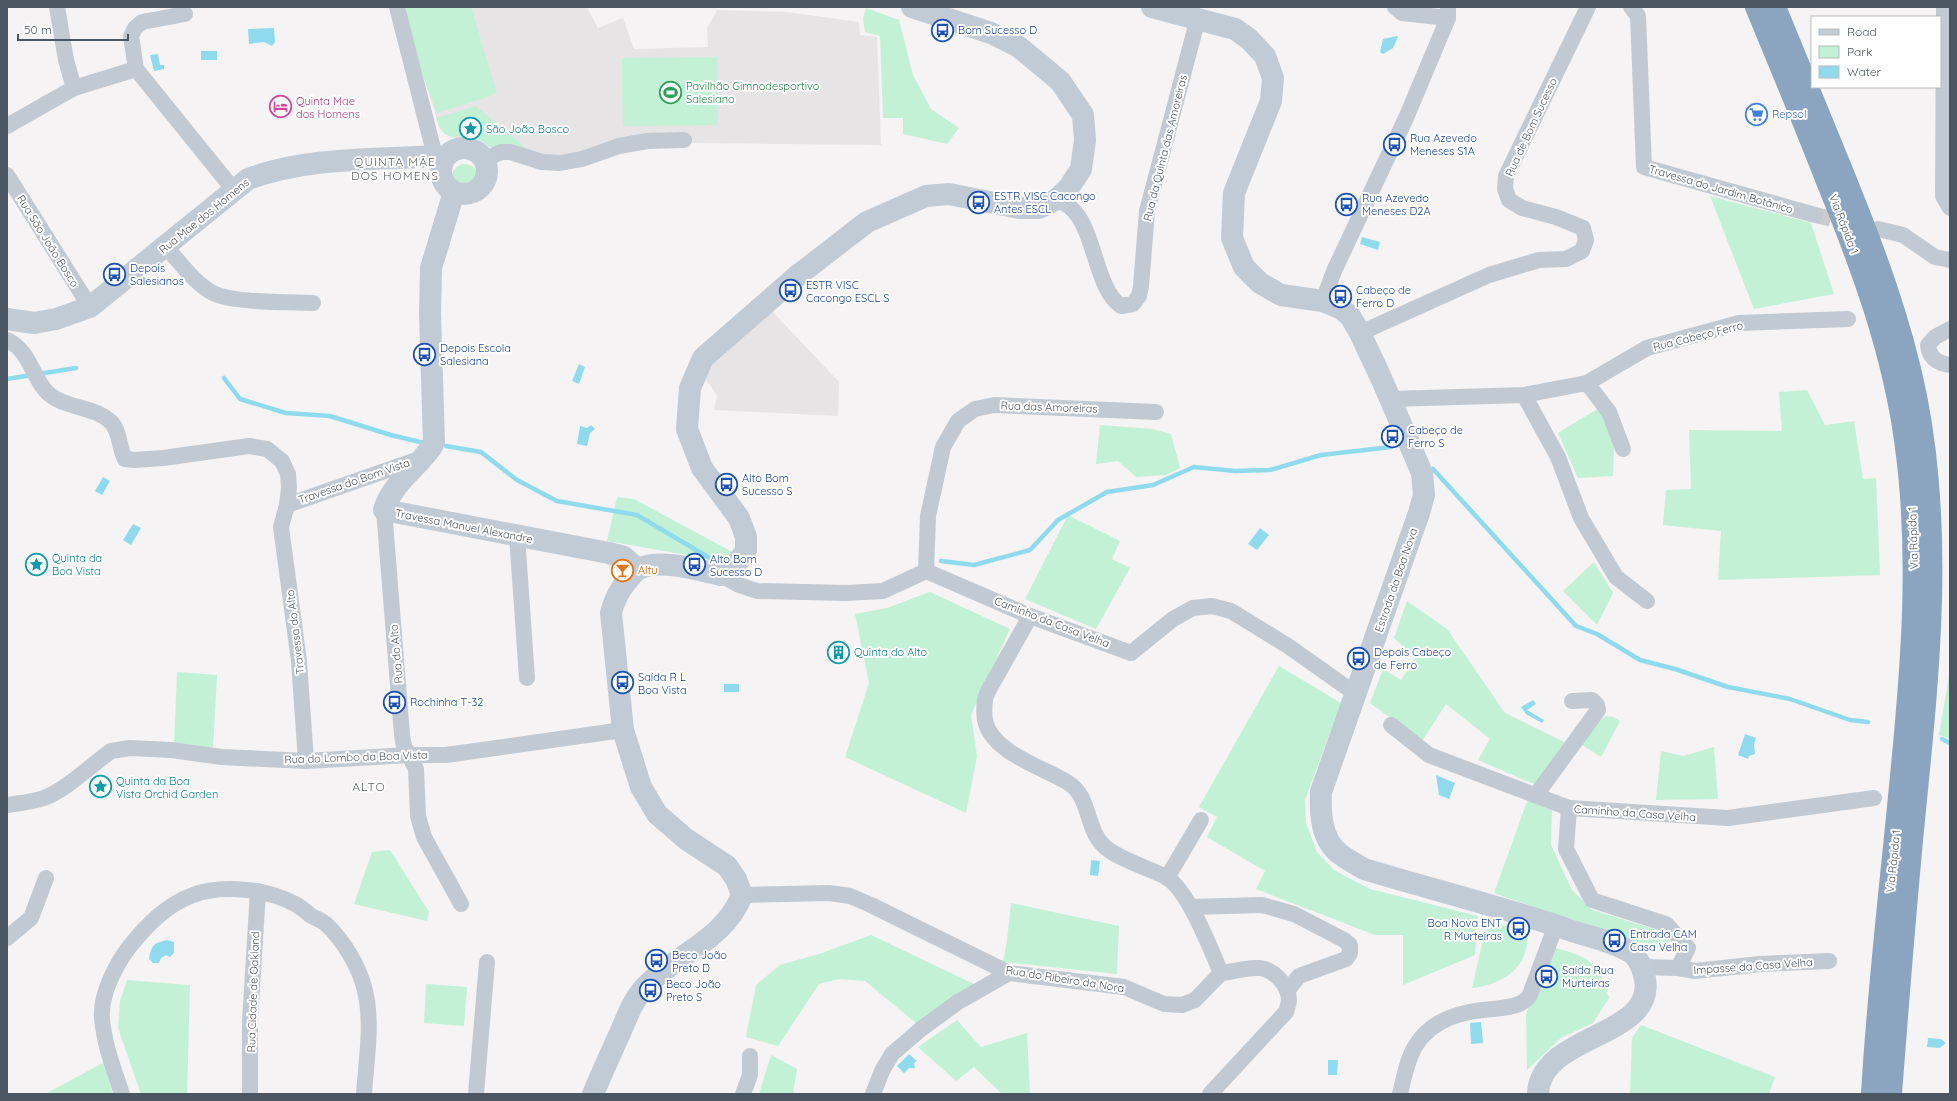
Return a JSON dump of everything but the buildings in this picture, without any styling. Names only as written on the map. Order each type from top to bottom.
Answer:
[{"type":"highway","name":"Via Rápida 1","points":[[1756,7],[1823,170],[1870,294],[1885,344],[1899,401],[1906,449],[1914,553],[1914,615],[1907,714],[1872,1094]]},
{"type":"highway","name":"Via Rápida 1","points":[[1775,7],[1873,247],[1889,296],[1916,394],[1924,440],[1929,486],[1932,551],[1931,616],[1924,720],[1891,1094]]},
{"type":"street","points":[[57,7],[66,60],[74,88]]},
{"type":"street","points":[[397,7],[439,158],[440,172],[445,184],[454,192],[463,194],[472,192],[480,187],[485,179],[487,169],[484,160],[476,151],[464,148],[452,151],[439,158]]},
{"type":"street","points":[[721,575],[737,563],[746,551],[746,537],[739,518],[702,468],[686,429],[690,388],[703,358],[797,276],[867,222],[926,196],[949,194],[1019,208],[1039,208],[1057,199],[1068,189],[1082,169],[1085,140],[1083,115],[1060,81],[1019,47],[991,34],[912,7]]},
{"type":"street","name":"Estrada da Boa Nova","points":[[1152,7],[1235,29],[1248,39],[1265,56],[1273,78],[1271,101],[1234,193],[1232,238],[1244,266],[1260,284],[1280,295],[1323,301],[1340,308],[1350,316],[1360,333],[1391,399],[1422,474],[1424,495],[1419,514],[1321,792],[1320,815],[1326,836],[1339,853],[1364,869],[1556,925],[1618,946],[1632,954],[1643,967]]},
{"type":"street","points":[[1323,301],[1334,271],[1406,118],[1448,12],[1402,13],[1395,7]]},
{"type":"street","name":"Rua de Bom Sucesso","points":[[1360,333],[1489,275],[1539,260],[1566,259],[1582,251],[1586,240],[1583,228],[1556,217],[1522,208],[1509,200],[1505,189],[1506,176],[1588,7]]},
{"type":"street","name":"Travessa do Jardim Botânico","points":[[1631,7],[1638,16],[1644,167],[1816,215]]},
{"type":"street","points":[[1944,7],[1947,111],[1943,196],[1950,208]]},
{"type":"street","points":[[185,14],[142,22],[135,28],[131,36],[136,69],[233,189]]},
{"type":"street","name":"Rua da Quinta das Amoreiras","points":[[1057,199],[1075,211],[1080,219],[1111,296],[1121,306],[1133,304],[1139,296],[1141,286],[1147,210],[1198,18]]},
{"type":"street","points":[[7,126],[74,88],[136,69]]},
{"type":"street","points":[[484,160],[501,152],[510,152],[542,162],[560,163],[582,159],[619,146],[647,140],[684,140]]},
{"type":"street","name":"Rua Mae dos Homens","points":[[7,319],[34,322],[56,319],[90,307],[233,189],[248,179],[265,172],[314,163],[439,158]]},
{"type":"street","name":"Rua São João Bosco","points":[[7,175],[90,307]]},
{"type":"street","name":"Travessa Manuel Alexandre","points":[[454,192],[431,268],[430,314],[434,442],[430,451],[392,493],[387,500],[384,510],[609,553],[624,557],[637,570]]},
{"type":"street","points":[[1878,229],[1902,235],[1935,257],[1950,260]]},
{"type":"street","points":[[165,246],[201,285],[214,294],[228,299],[313,303]]},
{"type":"street","name":"Rua Cabeço Ferro","points":[[1391,399],[1524,395],[1587,383],[1647,348],[1739,323],[1848,319]]},
{"type":"street","points":[[1950,329],[1935,337],[1928,345],[1929,352],[1933,358],[1950,365]]},
{"type":"street","name":"Travessa do Bom Vista","points":[[7,340],[21,348],[45,390],[55,398],[105,417],[112,423],[117,432],[121,451],[125,459],[135,460],[163,458],[249,446],[267,449],[282,461],[288,474],[290,488],[287,505],[423,457]]},
{"type":"street","points":[[1587,383],[1609,412],[1623,449]]},
{"type":"street","points":[[1524,395],[1558,457],[1581,518],[1588,532],[1616,577],[1647,601]]},
{"type":"street","name":"Rua das Amoreiras","points":[[926,570],[928,516],[943,447],[958,421],[976,409],[994,405],[1156,412]]},
{"type":"street","name":"Travessa do Alto","points":[[287,505],[281,527],[299,661],[306,761]]},
{"type":"street","name":"Rua do Alto","points":[[384,510],[404,746],[416,770],[418,816],[424,837],[461,904]]},
{"type":"street","points":[[517,536],[527,678]]},
{"type":"street","points":[[593,1094],[630,1009],[644,988],[673,963],[716,933],[733,915],[742,895],[736,879],[726,866],[686,839],[657,814],[641,787],[623,730],[611,613],[614,600],[621,588],[637,570],[649,565],[661,564],[721,575],[739,585],[757,592],[846,593],[883,591],[926,570]]},
{"type":"street","name":"Caminho da Casa Velha","points":[[926,570],[1030,616],[1131,653],[1173,619],[1193,608],[1212,606],[1231,611],[1288,646],[1356,694]]},
{"type":"street","points":[[1030,616],[986,696],[985,720],[990,732],[1009,752],[1069,782],[1078,791],[1085,803],[1091,826],[1104,847],[1167,878],[1177,886],[1191,907],[1221,973],[1259,968],[1270,972],[1281,980],[1287,991],[1289,1000],[1286,1012],[1210,1094]]},
{"type":"street","points":[[1536,795],[1598,710],[1597,705],[1592,700],[1572,701]]},
{"type":"street","name":"Caminho da Casa Velha","points":[[1392,725],[1429,755],[1569,808],[1728,818],[1874,798]]},
{"type":"street","name":"Rua do Lombo da Boa Vista","points":[[7,805],[31,802],[45,798],[56,792],[110,752],[119,749],[171,750],[222,757],[306,761],[409,755],[446,755],[623,730]]},
{"type":"street","points":[[1569,808],[1566,849],[1592,900],[1666,924],[1688,948],[1678,968]]},
{"type":"street","points":[[1167,878],[1201,820]]},
{"type":"street","points":[[7,938],[31,918],[46,878]]},
{"type":"street","points":[[122,1094],[107,1046],[102,1017],[108,984],[122,957],[146,927],[170,906],[193,895],[221,889],[258,891],[295,904],[325,924],[342,943],[356,967],[365,991],[369,1018],[364,1094]]},
{"type":"street","name":"Rua Cidade de Oakland","points":[[250,1094],[250,1021],[258,891]]},
{"type":"street","name":"Rua do Ribeiro da Nora","points":[[742,895],[829,893],[850,896],[1009,973],[1124,987],[1164,1004],[1182,1005],[1195,1000],[1221,973]]},
{"type":"street","points":[[1191,907],[1262,905],[1278,908],[1344,940],[1350,946],[1350,953],[1346,959],[1299,976],[1287,991]]},
{"type":"street","points":[[1400,1094],[1406,1068],[1416,1045],[1427,1032],[1450,1017],[1469,1011],[1507,1007],[1523,1003],[1530,997],[1556,925]]},
{"type":"street","name":"Impasse da Casa Velha","points":[[1643,967],[1678,968],[1696,971],[1760,964],[1829,961]]},
{"type":"street","points":[[476,1094],[487,962]]},
{"type":"street","points":[[1538,1094],[1538,1088],[1544,1071],[1560,1056],[1632,1015],[1642,1004],[1647,989],[1643,967]]},
{"type":"street","points":[[873,1094],[882,1071],[892,1054],[921,1029],[958,1002],[1009,973]]},
{"type":"street","points":[[743,1094],[750,1075],[750,1056]]},
{"type":"shaded area","points":[[402,7],[587,7],[598,28],[623,18],[634,49],[708,47],[707,28],[717,10],[787,12],[859,22],[860,35],[877,37],[881,145],[694,143],[605,146],[563,157],[494,149],[477,138],[452,138],[440,129]]},
{"type":"shaded area","points":[[770,309],[839,382],[838,416],[714,410],[717,395],[702,374]]},
{"type":"green space","points":[[402,7],[471,7],[497,94],[437,113],[423,76]]},
{"type":"green space","points":[[866,8],[899,20],[913,75],[931,109],[959,128],[947,144],[903,134],[903,118],[883,118],[880,36],[865,32],[863,18]]},
{"type":"green space","name":"Pavilhão Gimnodesportivo Salesiano","points":[[717,57],[718,125],[623,126],[622,58]]},
{"type":"green space","points":[[476,106],[526,148],[499,150],[490,147],[476,138],[448,135],[440,127],[436,118]]},
{"type":"green space","points":[[465,164],[474,168],[478,177],[474,186],[465,190],[456,186],[452,177],[456,168]]},
{"type":"green space","points":[[1710,196],[1811,223],[1834,294],[1754,309]]},
{"type":"green space","points":[[1807,390],[1825,425],[1854,421],[1863,479],[1876,478],[1880,575],[1718,580],[1721,531],[1663,525],[1666,490],[1691,489],[1689,430],[1782,431],[1779,392]]},
{"type":"green space","points":[[1599,408],[1614,445],[1613,476],[1578,478],[1558,433]]},
{"type":"green space","points":[[1100,425],[1153,429],[1171,434],[1180,468],[1166,475],[1136,477],[1118,461],[1096,464]]},
{"type":"green space","points":[[617,497],[634,499],[736,554],[721,561],[607,541]]},
{"type":"green space","points":[[1068,515],[1120,541],[1112,559],[1130,568],[1096,629],[1025,599]]},
{"type":"green space","points":[[1594,562],[1613,593],[1597,625],[1563,591]]},
{"type":"green space","points":[[930,592],[1010,629],[971,715],[977,756],[966,813],[845,757],[869,683],[855,614],[887,608]]},
{"type":"green space","points":[[1407,601],[1447,629],[1505,713],[1566,743],[1536,785],[1478,760],[1490,739],[1446,704],[1422,741],[1370,703],[1383,669],[1401,680],[1416,658],[1394,638]]},
{"type":"green space","points":[[1279,666],[1341,703],[1305,800],[1306,823],[1317,852],[1334,870],[1370,889],[1478,916],[1475,955],[1403,985],[1403,935],[1375,935],[1256,889],[1265,871],[1207,837],[1217,817],[1199,807]]},
{"type":"green space","points":[[1950,670],[1950,739],[1939,735]]},
{"type":"green space","points":[[177,672],[217,675],[213,747],[174,746]]},
{"type":"green space","points":[[1606,716],[1613,717],[1620,721],[1601,757],[1581,744]]},
{"type":"green space","points":[[1714,747],[1718,799],[1656,800],[1661,751],[1683,756]]},
{"type":"green space","points":[[1528,799],[1552,810],[1551,845],[1572,890],[1592,910],[1664,932],[1670,940],[1666,947],[1654,949],[1494,893]]},
{"type":"green space","points":[[390,850],[429,912],[427,921],[354,904],[372,852]]},
{"type":"green space","points":[[1011,903],[1119,926],[1117,974],[1003,962]]},
{"type":"green space","points":[[1487,922],[1527,930],[1525,954],[1520,963],[1505,977],[1484,986],[1472,988]]},
{"type":"green space","points":[[871,935],[976,985],[916,1023],[865,981],[839,979],[819,984],[778,1046],[746,1037],[756,985],[780,965],[822,953]]},
{"type":"green space","points":[[1551,947],[1574,953],[1590,962],[1601,975],[1609,998],[1593,1023],[1561,1038],[1527,1070],[1526,1014]]},
{"type":"green space","points":[[127,980],[190,985],[187,1094],[141,1094],[118,1028],[120,1001]]},
{"type":"green space","points":[[426,984],[467,987],[464,1026],[424,1023]]},
{"type":"green space","points":[[957,1020],[981,1047],[1027,1033],[1030,1094],[1002,1094],[974,1067],[956,1081],[918,1047]]},
{"type":"green space","points":[[1641,1025],[1775,1077],[1769,1094],[1630,1094],[1632,1038]]},
{"type":"green space","points":[[771,1055],[797,1069],[793,1094],[759,1094]]},
{"type":"green space","points":[[103,1063],[113,1094],[45,1094]]},
{"type":"water","points":[[274,28],[275,42],[272,46],[264,42],[249,44],[248,29]]},
{"type":"water","points":[[1398,37],[1393,48],[1383,54],[1380,52],[1383,39]]},
{"type":"water","points":[[201,51],[217,51],[217,60],[201,60]]},
{"type":"water","points":[[158,54],[160,65],[164,65],[164,69],[154,71],[150,55]]},
{"type":"water","points":[[1362,237],[1380,242],[1378,250],[1360,244]]},
{"type":"water","points":[[579,364],[585,367],[579,384],[572,381]]},
{"type":"water","points":[[591,425],[595,429],[590,433],[587,446],[577,444],[580,426],[587,428]]},
{"type":"water","points":[[103,477],[110,481],[102,495],[95,491]]},
{"type":"water","points":[[133,524],[141,528],[131,545],[123,540]]},
{"type":"water","points":[[1260,528],[1269,535],[1257,550],[1248,544]]},
{"type":"water","points":[[724,684],[739,684],[739,692],[724,692]]},
{"type":"water","points":[[1533,700],[1536,704],[1527,710],[1544,720],[1542,723],[1526,714],[1521,707]]},
{"type":"water","points":[[1745,734],[1756,738],[1754,745],[1755,754],[1749,756],[1748,759],[1738,755]]},
{"type":"water","points":[[1436,775],[1455,783],[1449,799],[1439,795]]},
{"type":"water","points":[[1091,860],[1100,861],[1098,876],[1090,875]]},
{"type":"water","points":[[167,940],[174,942],[174,953],[170,957],[166,955],[161,958],[159,963],[153,963],[149,959],[152,948],[156,944]]},
{"type":"water","points":[[1481,1022],[1483,1043],[1471,1044],[1470,1023]]},
{"type":"water","points":[[1928,1038],[1941,1039],[1946,1043],[1940,1048],[1927,1047]]},
{"type":"water","points":[[909,1054],[917,1061],[914,1063],[915,1068],[909,1068],[904,1073],[897,1066]]},
{"type":"water","points":[[1328,1060],[1338,1060],[1337,1075],[1328,1075]]},
{"type":"waterway","points":[[7,379],[76,368]]},
{"type":"waterway","points":[[224,378],[240,399],[286,413],[330,416],[391,435],[424,443]]},
{"type":"waterway","points":[[446,446],[481,452],[517,480],[557,501],[637,515],[723,566]]},
{"type":"waterway","points":[[941,561],[974,565],[1030,550],[1058,520],[1107,492],[1153,485],[1194,467],[1235,471],[1270,470],[1321,455],[1391,447]]},
{"type":"waterway","points":[[1433,469],[1576,626],[1597,634],[1640,660],[1675,669],[1728,687],[1790,699],[1850,720],[1868,722]]},
{"type":"waterway","points":[[1942,739],[1950,743]]},
{"type":"tunnel","points":[[1815,215],[1851,223]]},
{"type":"place","name":"Bom Sucesso D","points":[[942,30]]},
{"type":"place","name":"Pavilhão Gimnodesportivo Salesiano","points":[[670,92]]},
{"type":"place","name":"Quinta Mae dos Homens","points":[[280,107]]},
{"type":"place","name":"Repsol","points":[[1757,114]]},
{"type":"place","name":"São João Bosco","points":[[471,129]]},
{"type":"place","name":"Rua Azevedo Meneses S1A","points":[[1395,144]]},
{"type":"place","name":"ESTR VISC Cacongo Antes ESCL","points":[[978,202]]},
{"type":"place","name":"Rua Azevedo Meneses D2A","points":[[1347,204]]},
{"type":"place","name":"Depois Salesianos","points":[[115,274]]},
{"type":"place","name":"ESTR VISC Cacongo ESCL S","points":[[790,291]]},
{"type":"place","name":"Cabeço de Ferro D","points":[[1341,296]]},
{"type":"place","name":"Depois Escola Salesiana","points":[[424,354]]},
{"type":"place","name":"Cabeço de Ferro S","points":[[1393,436]]},
{"type":"place","name":"Alto Bom Sucesso S","points":[[726,484]]},
{"type":"place","name":"Quinta da Boa Vista","points":[[37,564]]},
{"type":"place","name":"Alto Bom Sucesso D","points":[[694,565]]},
{"type":"place","name":"Altu","points":[[623,570]]},
{"type":"place","name":"Quinta do Alto","points":[[838,652]]},
{"type":"place","name":"Depois Cabeço de Ferro","points":[[1359,658]]},
{"type":"place","name":"Saída R L Boa Vista","points":[[623,683]]},
{"type":"place","name":"Rochinha T-32","points":[[394,702]]},
{"type":"place","name":"Quinta da Boa Vista Orchid Garden","points":[[100,787]]},
{"type":"place","name":"Boa Nova ENT R Murteiras","points":[[1518,929]]},
{"type":"place","name":"Entrada CAM Casa Velha","points":[[1614,940]]},
{"type":"place","name":"Beco João Preto D","points":[[657,961]]},
{"type":"place","name":"Saída Rua Murteiras","points":[[1546,976]]},
{"type":"place","name":"Beco João Preto S","points":[[651,990]]},
{"type":"district","name":"QUINTA MÃE DOS HOMENS","points":[[395,169]]},
{"type":"district","name":"ALTO","points":[[369,787]]}]
